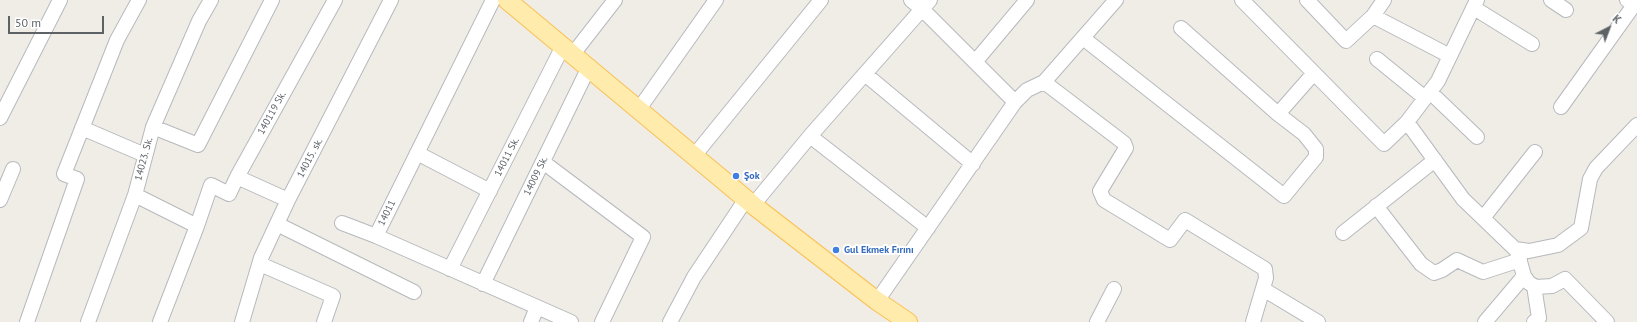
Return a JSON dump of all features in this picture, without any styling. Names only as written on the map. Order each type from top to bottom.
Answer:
[{"type":"main road","points":[[507,0],[750,202],[877,301],[908,322]]},
{"type":"street","points":[[0,118],[4,102],[60,0]]},
{"type":"street","points":[[26,322],[77,179],[64,174],[117,40],[139,0]]},
{"type":"street","name":"14023. Sk.","points":[[88,322],[135,195],[153,127],[199,21],[211,0]]},
{"type":"street","points":[[153,127],[198,145],[272,0]]},
{"type":"street","name":"140119 Sk.","points":[[197,226],[211,185],[229,194],[335,0]]},
{"type":"street","name":"14015. sk.","points":[[242,322],[260,264],[288,200],[391,0]]},
{"type":"street","name":"14011","points":[[493,0],[376,236],[570,322]]},
{"type":"street","name":"14011 Sk.","points":[[450,269],[490,191],[568,50],[615,0]]},
{"type":"street","points":[[639,109],[716,0]]},
{"type":"street","points":[[694,156],[821,0]]},
{"type":"street","points":[[911,0],[926,5],[975,62],[1015,102]]},
{"type":"street","points":[[975,62],[1027,0]]},
{"type":"street","points":[[877,301],[1015,102],[1027,90],[1044,82],[1116,0]]},
{"type":"street","points":[[1242,0],[1384,144],[1407,122],[1438,81],[1476,4],[1532,44]]},
{"type":"street","points":[[1307,0],[1346,41],[1373,16],[1384,0]]},
{"type":"street","points":[[1551,0],[1566,10]]},
{"type":"street","points":[[1561,107],[1632,4]]},
{"type":"street","points":[[670,322],[694,277],[750,202],[926,5]]},
{"type":"street","points":[[1373,16],[1450,56]]},
{"type":"street","points":[[1084,38],[1284,196],[1316,157],[1316,149],[1304,134],[1278,114],[1181,28]]},
{"type":"street","points":[[1377,59],[1428,95],[1477,137]]},
{"type":"street","name":"14009 Sk.","points":[[484,284],[589,67]]},
{"type":"street","points":[[1278,114],[1314,73]]},
{"type":"street","points":[[865,74],[973,164]]},
{"type":"street","points":[[1044,82],[1124,143],[1126,148],[1100,190],[1104,200],[1170,240],[1186,220],[1265,269],[1266,278],[1253,322]]},
{"type":"street","points":[[1407,122],[1463,199],[1518,254],[1529,281],[1539,318],[1534,322]]},
{"type":"street","points":[[1376,206],[1421,264],[1427,269],[1434,272],[1442,270],[1457,260],[1483,272],[1518,254],[1558,245],[1581,228],[1590,179],[1596,168],[1637,125]]},
{"type":"street","points":[[82,128],[145,155]]},
{"type":"street","points":[[810,136],[928,228]]},
{"type":"street","points":[[1483,218],[1535,152]]},
{"type":"street","points":[[417,153],[490,191]]},
{"type":"street","points":[[1342,233],[1435,160]]},
{"type":"street","points":[[543,162],[643,236],[602,322]]},
{"type":"street","points":[[0,200],[13,169]]},
{"type":"street","points":[[237,177],[288,200]]},
{"type":"street","points":[[135,195],[197,226],[160,322]]},
{"type":"street","points":[[342,223],[376,236]]},
{"type":"street","points":[[277,224],[414,292]]},
{"type":"street","points":[[260,264],[333,296],[324,322]]},
{"type":"street","points":[[1529,281],[1552,286],[1565,279],[1606,322]]},
{"type":"street","points":[[1485,322],[1529,281]]},
{"type":"street","points":[[1097,322],[1114,289]]},
{"type":"street","points":[[1263,289],[1318,322]]},
{"type":"street","points":[[531,322],[536,307]]},
{"type":"place","name":"Şok","points":[[736,176]]},
{"type":"place","name":"Gul Ekmek Fırını","points":[[836,250]]}]
